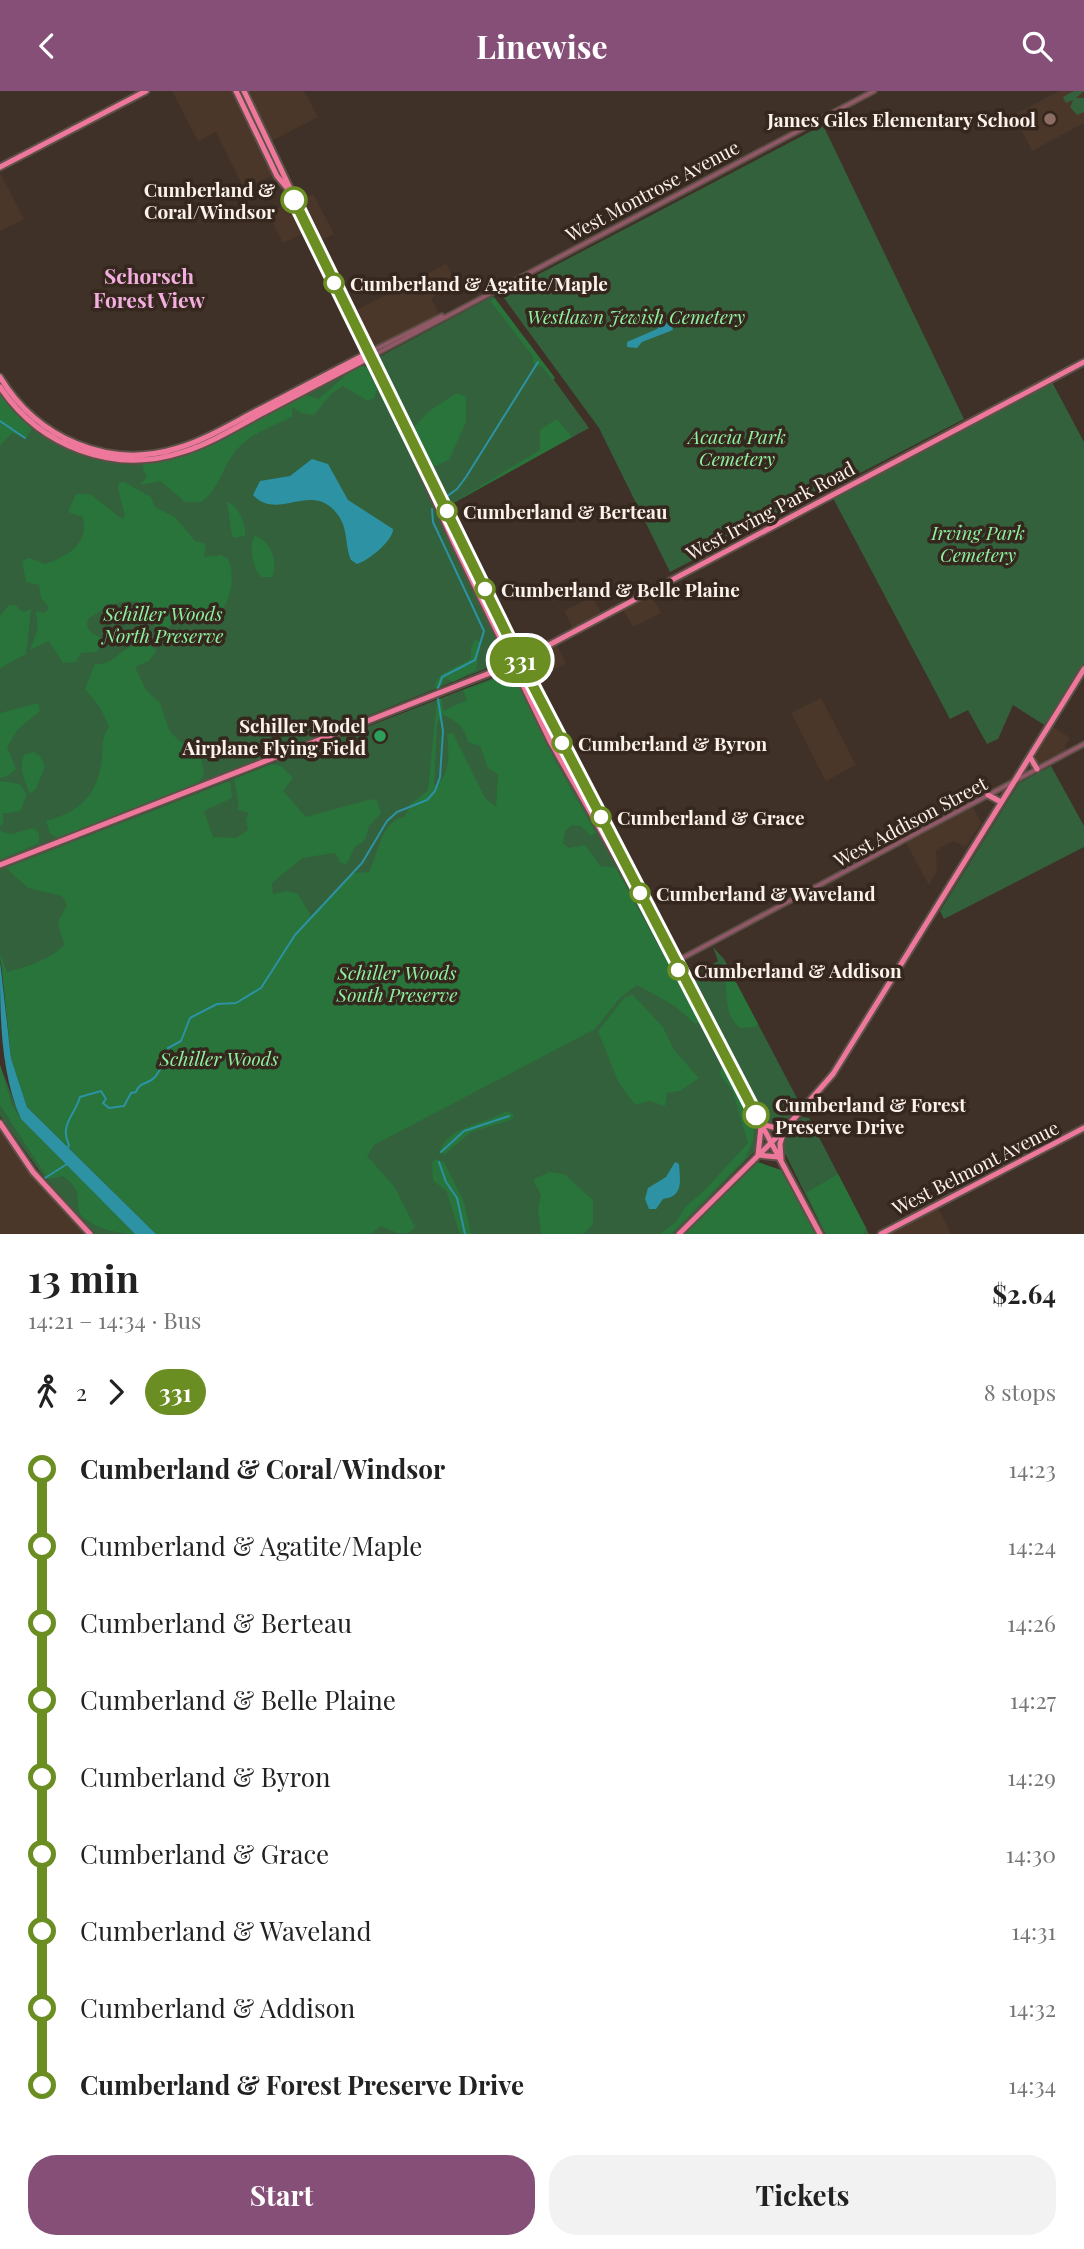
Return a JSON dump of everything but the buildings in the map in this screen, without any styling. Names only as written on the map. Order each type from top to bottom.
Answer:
[{"type":"main road","points":[[0,167],[146,91]]},
{"type":"main road","points":[[236,91],[277,176],[288,188]]},
{"type":"main road","points":[[244,91],[388,395],[446,527],[550,741],[659,933]]},
{"type":"main road","name":"West Montrose Avenue","points":[[203,441],[369,355]]},
{"type":"main road","name":"West Irving Park Road","points":[[0,865],[513,664],[1084,362]]},
{"type":"main road","points":[[0,377],[34,419],[55,434],[88,449],[141,455],[174,450],[203,441]]},
{"type":"main road","points":[[0,387],[36,427],[65,446],[92,455],[120,460],[153,459],[203,441]]},
{"type":"main road","points":[[388,395],[394,401],[520,660],[674,963],[820,1234]]},
{"type":"main road","points":[[679,1234],[784,1130],[833,1074],[1084,669]]},
{"type":"main road","points":[[1030,757],[1037,769]]},
{"type":"main road","points":[[988,795],[1001,802]]},
{"type":"main road","points":[[0,1123],[33,1172],[90,1234]]},
{"type":"main road","points":[[761,1124],[784,1130]]},
{"type":"main road","points":[[758,1155],[761,1124]]},
{"type":"main road","name":"West Belmont Avenue","points":[[881,1234],[1084,1128]]},
{"type":"main road","points":[[780,1159],[784,1130]]},
{"type":"main road","points":[[758,1155],[780,1159]]},
{"type":"street","name":"West Montrose Avenue","points":[[369,355],[874,91]]},
{"type":"street","name":"West Addison Street","points":[[674,963],[1084,744]]},
{"type":"shaded area","points":[[172,91],[304,91],[318,117],[267,143],[281,172],[244,188],[216,132],[198,141]]},
{"type":"shaded area","name":"James Giles Elementary School","points":[[1059,91],[1084,91],[1084,123],[1032,151],[1014,115]]},
{"type":"shaded area","points":[[0,173],[24,219],[0,231]]},
{"type":"shaded area","points":[[313,194],[334,234],[317,242],[310,230],[283,243],[268,213],[295,199],[297,202]]},
{"type":"shaded area","points":[[446,264],[457,284],[431,298],[439,314],[369,351],[351,313]]},
{"type":"shaded area","points":[[651,595],[661,613],[633,627],[623,610]]},
{"type":"shaded area","points":[[592,597],[602,614],[573,628],[564,611]]},
{"type":"shaded area","points":[[557,646],[566,663],[533,680],[525,663]]},
{"type":"shaded area","points":[[821,698],[856,765],[826,781],[791,713]]},
{"type":"shaded area","points":[[1053,727],[1070,738],[1065,746],[1067,750],[1036,766],[1033,762]]},
{"type":"shaded area","points":[[973,807],[981,823],[966,847],[953,841],[936,850],[937,871],[929,885],[906,843]]},
{"type":"shaded area","points":[[0,1130],[38,1183],[86,1234],[0,1234]]},
{"type":"shaded area","points":[[938,1208],[951,1234],[889,1234]]},
{"type":"green space","points":[[1074,91],[1084,91],[1076,98],[1084,98],[1084,112],[1077,115],[1070,107],[1073,100],[1066,103],[1063,97]]},
{"type":"green space","points":[[823,125],[964,419],[670,572],[599,428],[501,294]]},
{"type":"green space","points":[[493,296],[589,428],[448,506],[377,358]]},
{"type":"green space","points":[[494,297],[555,378],[553,380],[541,366],[534,366],[532,355],[491,302]]},
{"type":"green space","name":"Schiller Woods North Preserve","points":[[361,364],[370,368],[504,651],[505,661],[0,863],[0,391],[36,429],[58,443],[106,461],[132,463],[158,461],[184,454]]},
{"type":"green space","points":[[362,366],[366,367],[377,389],[374,398],[368,401],[343,386],[331,394],[314,415],[301,413],[292,407],[292,417],[259,432],[238,448],[215,487],[201,502],[185,502],[161,481],[140,485],[147,477],[143,468],[144,462],[185,454],[306,395],[319,399],[347,374]]},
{"type":"green space","name":"Irving Park Cemetery","points":[[1052,382],[1084,442],[1084,663],[1046,726],[1013,705],[998,739],[987,744],[968,710],[950,719],[833,498]]},
{"type":"green space","points":[[457,393],[466,397],[466,422],[449,460],[433,467],[414,427],[429,411]]},
{"type":"green space","points":[[0,394],[32,429],[26,438],[12,433],[0,445]]},
{"type":"green space","points":[[557,419],[572,437],[450,505],[540,450],[540,430]]},
{"type":"green space","points":[[124,482],[151,497],[155,507],[176,518],[195,541],[206,544],[204,557],[221,555],[228,559],[232,577],[225,606],[212,620],[204,624],[195,611],[183,612],[163,634],[142,605],[127,601],[102,610],[88,619],[90,631],[105,641],[96,652],[81,653],[76,662],[63,663],[49,641],[30,650],[38,628],[36,611],[45,613],[49,607],[41,598],[39,585],[26,582],[22,561],[29,558],[45,564],[69,553],[80,542],[83,535],[83,517],[68,512],[76,494],[90,494],[122,519],[125,516],[118,488],[119,483]]},
{"type":"green space","points":[[227,502],[241,516],[245,536],[232,536]]},
{"type":"green space","points":[[255,536],[269,547],[272,553],[275,565],[272,577],[262,577],[256,569],[252,551]]},
{"type":"green space","points":[[9,605],[15,605],[23,612],[31,609],[26,654],[0,668],[0,616]]},
{"type":"green space","points":[[475,639],[481,642],[476,670],[453,682],[445,678],[441,687],[435,689],[443,674],[471,658],[471,647]]},
{"type":"green space","points":[[145,643],[157,650],[149,661],[135,667],[146,690],[160,703],[169,730],[179,741],[200,752],[204,775],[198,783],[58,838],[50,833],[46,821],[68,812],[85,800],[100,772],[104,739],[109,727],[101,709],[85,689],[95,664],[108,662],[129,647]]},
{"type":"green space","name":"Schiller Woods","points":[[511,671],[738,1087],[759,1131],[756,1150],[674,1234],[156,1234],[130,1208],[0,961],[0,869]]},
{"type":"green space","name":"Schiller Woods","points":[[513,675],[557,764],[596,833],[591,836],[581,826],[572,825],[565,831],[563,843],[569,848],[585,845],[600,866],[616,868],[700,1023],[694,1023],[675,1006],[637,985],[620,998],[595,1029],[374,1145],[367,1156],[394,1186],[415,1227],[409,1233],[397,1233],[381,1226],[371,1234],[156,1234],[27,1107],[11,1058],[0,953],[7,972],[52,955],[64,945],[58,922],[67,905],[62,896],[28,888],[6,868],[227,782],[231,783],[232,798],[204,811],[213,837],[236,838],[248,830],[246,820],[249,813],[237,809],[239,806],[234,779],[271,764],[281,766],[293,778],[283,791],[306,817],[372,799],[377,801],[381,813],[369,826],[365,840],[355,847],[346,865],[340,862],[335,853],[302,858],[272,883],[273,894],[287,891],[298,894],[311,916],[352,873],[369,872],[387,828],[392,822],[404,818],[411,804],[428,790],[437,699],[442,699],[443,711],[467,700],[463,690]],"holes":[[[442,714],[461,727],[468,742],[480,746],[488,768],[498,774],[496,807],[485,798],[453,733],[447,734],[446,770],[440,781],[434,785],[437,725]]]},
{"type":"green space","points":[[38,703],[40,711],[18,729],[7,747],[16,769],[8,776],[0,778],[0,713]]},
{"type":"green space","points":[[34,752],[40,756],[45,766],[36,789],[30,794],[22,763],[25,754]]},
{"type":"green space","points":[[1051,766],[1084,826],[1084,847],[944,919],[940,911],[1019,783]]},
{"type":"green space","points":[[0,781],[20,784],[27,795],[20,811],[2,814],[4,822],[0,827]]},
{"type":"green space","points":[[34,828],[39,834],[39,843],[0,860],[0,831],[11,834]]},
{"type":"green space","points":[[713,947],[724,959],[799,1102],[798,1108],[779,1127],[766,1124],[687,979],[704,968],[703,965],[710,966],[718,961]]},
{"type":"green space","points":[[725,962],[758,1024],[755,1027],[740,1028],[730,1014],[721,965]]},
{"type":"green space","points":[[633,995],[663,1027],[674,1050],[699,1078],[680,1091],[667,1093],[665,1106],[650,1101],[635,1105],[618,1081],[598,1031],[625,997]]},
{"type":"green space","points":[[722,1064],[754,1124],[753,1141],[745,1159],[671,1234],[660,1234],[677,1221],[685,1207],[704,1191],[748,1143],[733,1092],[720,1074]]},
{"type":"green space","points":[[0,1065],[21,1119],[135,1234],[95,1234],[43,1176],[0,1116]]},
{"type":"green space","points":[[0,1065],[12,1105],[21,1119],[135,1234],[120,1233],[91,1223],[80,1214],[78,1194],[70,1182],[63,1176],[48,1179],[0,1105]]},
{"type":"green space","points":[[506,1111],[514,1114],[511,1120],[471,1132],[445,1154],[439,1153],[451,1136]]},
{"type":"green space","points":[[802,1117],[809,1118],[869,1234],[825,1234],[782,1147],[787,1132]]},
{"type":"green space","points":[[435,1159],[444,1162],[464,1202],[471,1234],[460,1234],[446,1190],[433,1181],[432,1163]]},
{"type":"green space","points":[[758,1162],[781,1170],[816,1234],[684,1234]]},
{"type":"green space","points":[[549,1172],[564,1174],[593,1200],[593,1224],[584,1234],[541,1234],[538,1209],[541,1195],[533,1180]]},
{"type":"green space","points":[[838,1174],[866,1228],[864,1234],[826,1234],[806,1193]]},
{"type":"water","points":[[671,322],[673,330],[642,342],[637,348],[627,347],[627,342],[657,329],[663,323]]},
{"type":"water","points":[[312,459],[328,464],[348,500],[393,529],[385,544],[357,564],[351,560],[343,523],[330,506],[308,500],[274,505],[253,495],[260,481],[290,476]]},
{"type":"water","points":[[0,961],[11,1058],[27,1107],[156,1234],[135,1234],[21,1119],[5,1062]]},
{"type":"water","points":[[675,1162],[679,1164],[678,1191],[670,1198],[663,1199],[656,1209],[649,1209],[645,1199],[648,1188],[666,1177]]},
{"type":"waterway","points":[[446,497],[457,489],[466,477],[538,362]]},
{"type":"waterway","points":[[0,421],[25,438]]},
{"type":"waterway","points":[[432,509],[433,522],[484,631],[475,660],[442,677],[438,688]]},
{"type":"waterway","points":[[67,1149],[67,1126],[80,1097],[101,1091],[106,1099],[103,1103],[109,1108],[124,1106],[131,1093],[136,1092],[168,1065],[168,1048],[181,1041],[190,1018],[217,1004],[236,1003],[261,988],[295,935],[362,863],[387,821],[397,812],[427,800],[435,791],[440,777],[443,731],[438,699]]},
{"type":"waterway","points":[[441,1152],[464,1131],[509,1116]]},
{"type":"waterway","points":[[439,1162],[446,1182],[457,1198],[465,1234]]},
{"type":"waterway","points":[[45,1178],[67,1164]]},
{"type":"bus line","name":"331","points":[[294,200],[558,737],[756,1115]]},
{"type":"place","name":"James Giles Elementary School","points":[[1050,119]]},
{"type":"place","name":"Cumberland & Coral/Windsor","points":[[294,200]]},
{"type":"place","name":"Cumberland & Agatite/Maple","points":[[334,283]]},
{"type":"place","name":"Cumberland & Berteau","points":[[447,511]]},
{"type":"place","name":"Cumberland & Belle Plaine","points":[[485,589]]},
{"type":"place","name":"Schiller Model Airplane Flying Field","points":[[380,736]]},
{"type":"place","name":"Cumberland & Byron","points":[[562,743]]},
{"type":"place","name":"Cumberland & Grace","points":[[601,817]]},
{"type":"place","name":"Cumberland & Waveland","points":[[640,893]]},
{"type":"place","name":"Cumberland & Addison","points":[[678,970]]},
{"type":"place","name":"Cumberland & Forest Preserve Drive","points":[[756,1115]]},
{"type":"district","name":"Schorsch Forest View","points":[[149,287]]},
{"type":"park label","name":"Westlawn Jewish Cemetery","points":[[636,316]]},
{"type":"park label","name":"Acacia Park Cemetery","points":[[737,447]]},
{"type":"park label","name":"Schiller Woods South Preserve","points":[[397,983]]}]
